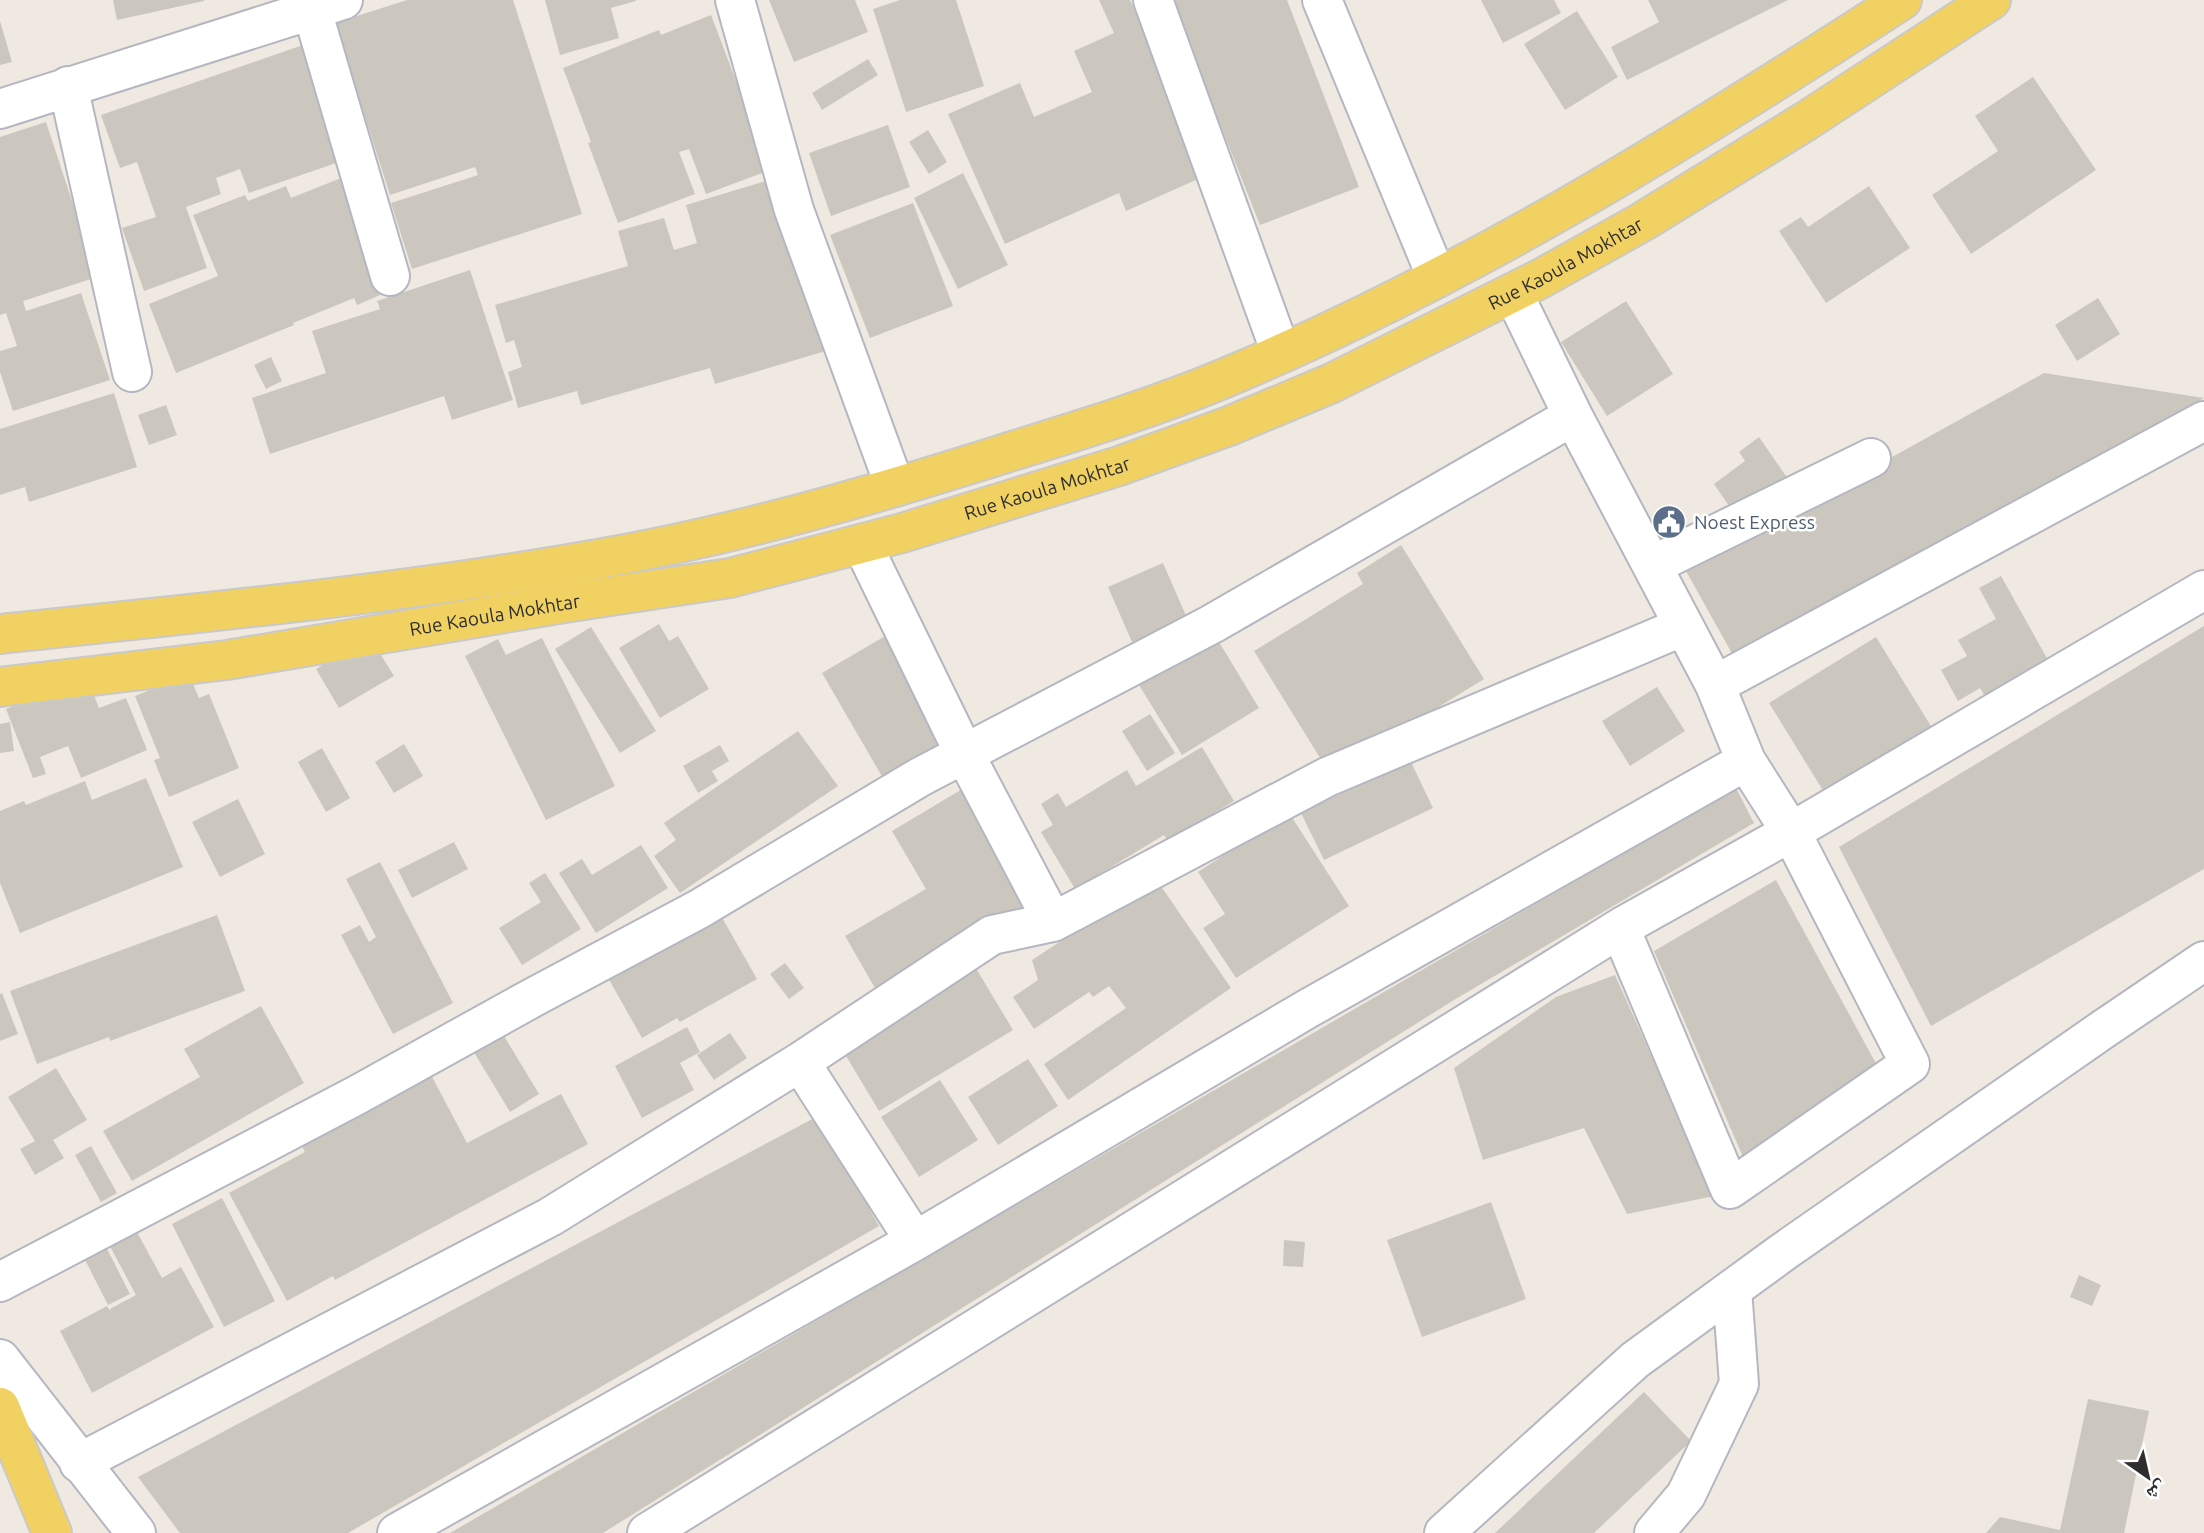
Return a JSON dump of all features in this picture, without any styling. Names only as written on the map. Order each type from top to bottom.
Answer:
[{"type":"main road","name":"Rue Kaoula Mokhtar","points":[[0,634],[227,611],[567,565],[722,532],[895,487],[1111,420],[1222,380],[1437,278],[1621,177],[1902,0]]},
{"type":"main road","name":"Rue Kaoula Mokhtar","points":[[0,687],[227,660],[730,578],[862,544],[1066,484],[1229,426],[1332,383],[1513,293],[1665,208],[1806,121],[1991,0]]},
{"type":"main road","points":[[0,1407],[52,1533]]},
{"type":"street","points":[[735,0],[794,209],[895,487]]},
{"type":"street","points":[[1153,0],[1281,353]]},
{"type":"street","points":[[1322,0],[1437,278]]},
{"type":"street","points":[[0,109],[321,3],[390,276]]},
{"type":"street","points":[[68,86],[132,372]]},
{"type":"street","points":[[1513,293],[1573,416],[1715,685],[1746,761],[1791,832],[1910,1063],[1730,1189],[1620,928]]},
{"type":"street","points":[[0,1282],[357,1096],[699,909],[964,753],[1212,624],[1573,416]]},
{"type":"street","points":[[1715,685],[2204,421]]},
{"type":"street","points":[[1653,565],[1871,458]]},
{"type":"street","points":[[862,544],[964,753],[1053,922]]},
{"type":"street","points":[[647,1533],[1620,928],[1791,832],[2204,590]]},
{"type":"street","points":[[79,1462],[550,1217],[800,1062],[992,935],[1053,922],[1327,777],[1684,626]]},
{"type":"street","points":[[397,1533],[915,1241],[1307,1010],[1746,761]]},
{"type":"street","points":[[1444,1533],[1635,1360],[1732,1289],[2204,961]]},
{"type":"street","points":[[800,1062],[915,1241]]},
{"type":"street","points":[[1654,1533],[1686,1495],[1740,1384],[1732,1289]]},
{"type":"street","points":[[0,1359],[136,1533]]},
{"type":"building","points":[[113,0],[204,0],[204,1],[117,20]]},
{"type":"building","points":[[407,0],[513,0],[582,214],[412,269],[391,203],[478,175],[475,167],[390,195],[335,23]]},
{"type":"building","points":[[545,0],[636,1],[611,8],[619,38],[560,55]]},
{"type":"building","points":[[769,0],[855,0],[868,32],[794,62]]},
{"type":"building","points":[[900,0],[956,0],[984,86],[906,112],[873,9]]},
{"type":"building","points":[[1099,0],[1130,0],[1207,175],[1126,211],[1119,193],[1005,244],[948,114],[1020,83],[1034,117],[1092,92],[1074,51],[1114,33]]},
{"type":"building","points":[[1171,0],[1287,0],[1359,187],[1260,225]]},
{"type":"building","points":[[1481,0],[1554,0],[1561,13],[1503,43]]},
{"type":"building","points":[[1648,0],[1788,0],[1627,80],[1611,47],[1659,22]]},
{"type":"building","points":[[1577,11],[1618,77],[1565,110],[1524,44]]},
{"type":"building","points":[[711,15],[770,170],[706,194],[689,149],[679,152],[695,194],[618,223],[563,68],[659,30],[661,35]]},
{"type":"building","points":[[0,21],[12,62],[0,65]]},
{"type":"building","points":[[303,45],[342,161],[249,193],[240,169],[216,178],[221,194],[186,207],[207,268],[144,291],[122,228],[156,217],[137,162],[120,168],[101,115]]},
{"type":"building","points":[[868,59],[878,75],[822,110],[812,93]]},
{"type":"building","points":[[2033,77],[2096,170],[1971,254],[1932,195],[1998,151],[1975,116]]},
{"type":"building","points":[[46,122],[97,277],[23,301],[26,311],[81,293],[110,380],[13,411],[0,372],[0,351],[17,346],[6,313],[0,315],[0,137]]},
{"type":"building","points":[[888,125],[910,187],[831,216],[809,153]]},
{"type":"building","points":[[928,130],[947,162],[929,174],[909,142]]},
{"type":"building","points":[[963,173],[1008,265],[958,289],[914,198]]},
{"type":"building","points":[[779,177],[829,350],[715,384],[710,368],[581,405],[577,391],[518,408],[508,372],[522,367],[514,340],[506,343],[495,305],[628,266],[618,231],[664,218],[674,250],[697,243],[686,205]]},
{"type":"building","points":[[341,178],[387,292],[357,305],[354,298],[176,373],[149,304],[218,276],[193,215],[245,195],[248,201],[286,186],[291,198]]},
{"type":"building","points":[[1869,186],[1910,248],[1826,303],[1779,231],[1801,217],[1808,227]]},
{"type":"building","points":[[913,203],[953,306],[870,338],[830,235]]},
{"type":"building","points":[[470,270],[513,400],[452,420],[444,396],[270,454],[252,398],[326,373],[312,331],[380,309],[377,301]]},
{"type":"building","points":[[2098,298],[2120,334],[2077,361],[2055,325]]},
{"type":"building","points":[[1626,301],[1673,374],[1607,416],[1561,342]]},
{"type":"building","points":[[271,357],[282,381],[266,389],[254,365]]},
{"type":"building","points":[[2044,373],[2204,398],[1739,666],[1686,571]]},
{"type":"building","points":[[114,393],[137,467],[29,502],[25,487],[0,495],[0,429]]},
{"type":"building","points":[[166,405],[177,435],[149,445],[138,415]]},
{"type":"building","points":[[1759,437],[1788,479],[1736,516],[1714,484],[1745,461],[1739,452]]},
{"type":"building","points":[[1401,545],[1484,679],[1330,774],[1254,651],[1363,584],[1357,573]]},
{"type":"building","points":[[1163,563],[1187,618],[1132,642],[1108,587]]},
{"type":"building","points":[[2001,576],[2053,669],[1990,705],[1980,688],[1958,701],[1941,670],[1967,656],[1958,640],[1996,619],[1979,588]]},
{"type":"building","points":[[659,624],[669,641],[678,636],[709,689],[660,718],[619,648]]},
{"type":"building","points":[[2204,626],[2204,869],[1931,1026],[1839,847]]},
{"type":"building","points":[[591,627],[656,731],[620,753],[555,649]]},
{"type":"building","points":[[887,635],[952,746],[887,785],[822,673]]},
{"type":"building","points":[[370,637],[394,676],[339,708],[316,669]]},
{"type":"building","points":[[1216,637],[1259,708],[1182,755],[1139,685]]},
{"type":"building","points":[[1876,637],[1934,731],[1827,797],[1769,703]]},
{"type":"building","points":[[542,638],[615,786],[546,820],[465,656],[498,639],[506,655]]},
{"type":"building","points":[[189,674],[199,698],[209,694],[239,768],[169,797],[154,760],[160,758],[135,696]]},
{"type":"building","points":[[87,677],[99,708],[126,698],[147,750],[81,778],[68,746],[40,757],[46,774],[33,778],[6,709]]},
{"type":"building","points":[[1657,687],[1685,731],[1630,766],[1602,721]]},
{"type":"building","points":[[1150,714],[1175,753],[1147,771],[1122,731]]},
{"type":"building","points":[[10,722],[14,751],[0,753],[0,724]]},
{"type":"building","points":[[798,731],[838,786],[680,893],[654,856],[676,840],[664,823]]},
{"type":"building","points":[[404,744],[423,776],[394,793],[375,762]]},
{"type":"building","points":[[720,745],[729,761],[712,771],[718,781],[698,793],[683,766]]},
{"type":"building","points":[[1202,747],[1234,801],[1168,841],[1164,835],[1075,889],[1041,832],[1053,825],[1041,804],[1058,793],[1066,807],[1127,770],[1136,786]]},
{"type":"building","points":[[322,748],[350,798],[326,812],[298,762]]},
{"type":"building","points":[[1410,760],[1433,808],[1324,860],[1301,813]]},
{"type":"building","points":[[146,778],[183,867],[20,933],[0,883],[0,811],[24,801],[26,805],[85,781],[92,800]]},
{"type":"building","points":[[964,788],[1032,905],[879,995],[845,936],[926,889],[892,831]]},
{"type":"building","points":[[1736,788],[1754,823],[1454,1000],[603,1533],[450,1533]]},
{"type":"building","points":[[238,799],[265,854],[220,877],[192,822]]},
{"type":"building","points":[[1284,805],[1349,906],[1236,978],[1203,928],[1225,914],[1198,872],[1221,857],[1216,849]]},
{"type":"building","points":[[454,842],[468,869],[412,898],[398,870]]},
{"type":"building","points":[[641,845],[668,888],[596,933],[559,873],[582,859],[592,875]]},
{"type":"building","points":[[380,862],[453,1003],[393,1034],[341,935],[360,925],[369,942],[376,937],[346,879]]},
{"type":"building","points":[[545,873],[581,929],[522,965],[499,928],[541,902],[529,883]]},
{"type":"building","points":[[1156,879],[1231,988],[1068,1100],[1044,1064],[1126,1008],[1109,986],[1093,997],[1089,992],[1034,1029],[1013,997],[1038,980],[1032,960]]},
{"type":"building","points":[[1776,880],[1879,1069],[1743,1157],[1654,951]]},
{"type":"building","points":[[716,907],[757,979],[680,1022],[677,1018],[642,1038],[603,969]]},
{"type":"building","points":[[217,915],[245,991],[110,1041],[109,1037],[37,1064],[10,991]]},
{"type":"building","points":[[785,963],[804,988],[789,999],[770,974]]},
{"type":"building","points":[[974,965],[1013,1030],[879,1111],[840,1046]]},
{"type":"building","points":[[1615,975],[1714,1196],[1627,1214],[1584,1128],[1483,1160],[1454,1068],[1556,997]]},
{"type":"building","points":[[2,993],[18,1034],[0,1041],[0,994]]},
{"type":"building","points":[[261,1006],[304,1083],[132,1181],[103,1131],[200,1077],[184,1049]]},
{"type":"building","points":[[687,1027],[700,1052],[680,1063],[694,1090],[642,1118],[615,1066]]},
{"type":"building","points":[[501,1031],[539,1094],[510,1112],[472,1049]]},
{"type":"building","points":[[730,1033],[747,1058],[714,1080],[697,1055]]},
{"type":"building","points":[[1028,1059],[1058,1106],[998,1145],[968,1097]]},
{"type":"building","points":[[56,1068],[87,1120],[53,1140],[64,1158],[35,1175],[20,1149],[35,1141],[8,1097]]},
{"type":"building","points":[[429,1071],[467,1143],[561,1094],[588,1144],[335,1280],[333,1276],[287,1301],[229,1193],[305,1152],[299,1141]]},
{"type":"building","points":[[940,1080],[978,1140],[919,1177],[881,1117]]},
{"type":"building","points":[[818,1116],[879,1226],[348,1533],[180,1533],[138,1477]]},
{"type":"building","points":[[91,1146],[117,1193],[101,1202],[75,1155]]},
{"type":"building","points":[[222,1198],[275,1301],[224,1327],[172,1224]]},
{"type":"building","points":[[1491,1202],[1526,1299],[1422,1337],[1387,1240]]},
{"type":"building","points":[[132,1223],[162,1278],[181,1267],[214,1327],[92,1393],[60,1331],[107,1306],[111,1312],[110,1309],[136,1295],[105,1237]]},
{"type":"building","points":[[102,1239],[130,1294],[108,1305],[80,1250]]},
{"type":"building","points":[[1284,1240],[1305,1242],[1303,1267],[1283,1266]]},
{"type":"building","points":[[2079,1275],[2101,1285],[2092,1306],[2070,1297]]},
{"type":"building","points":[[1644,1392],[1691,1441],[1594,1533],[1495,1533]]},
{"type":"building","points":[[2088,1399],[2149,1411],[2124,1533],[1986,1533],[2000,1517],[2060,1530]]},
{"type":"place","name":"Noest Express","points":[[1669,522]]}]
